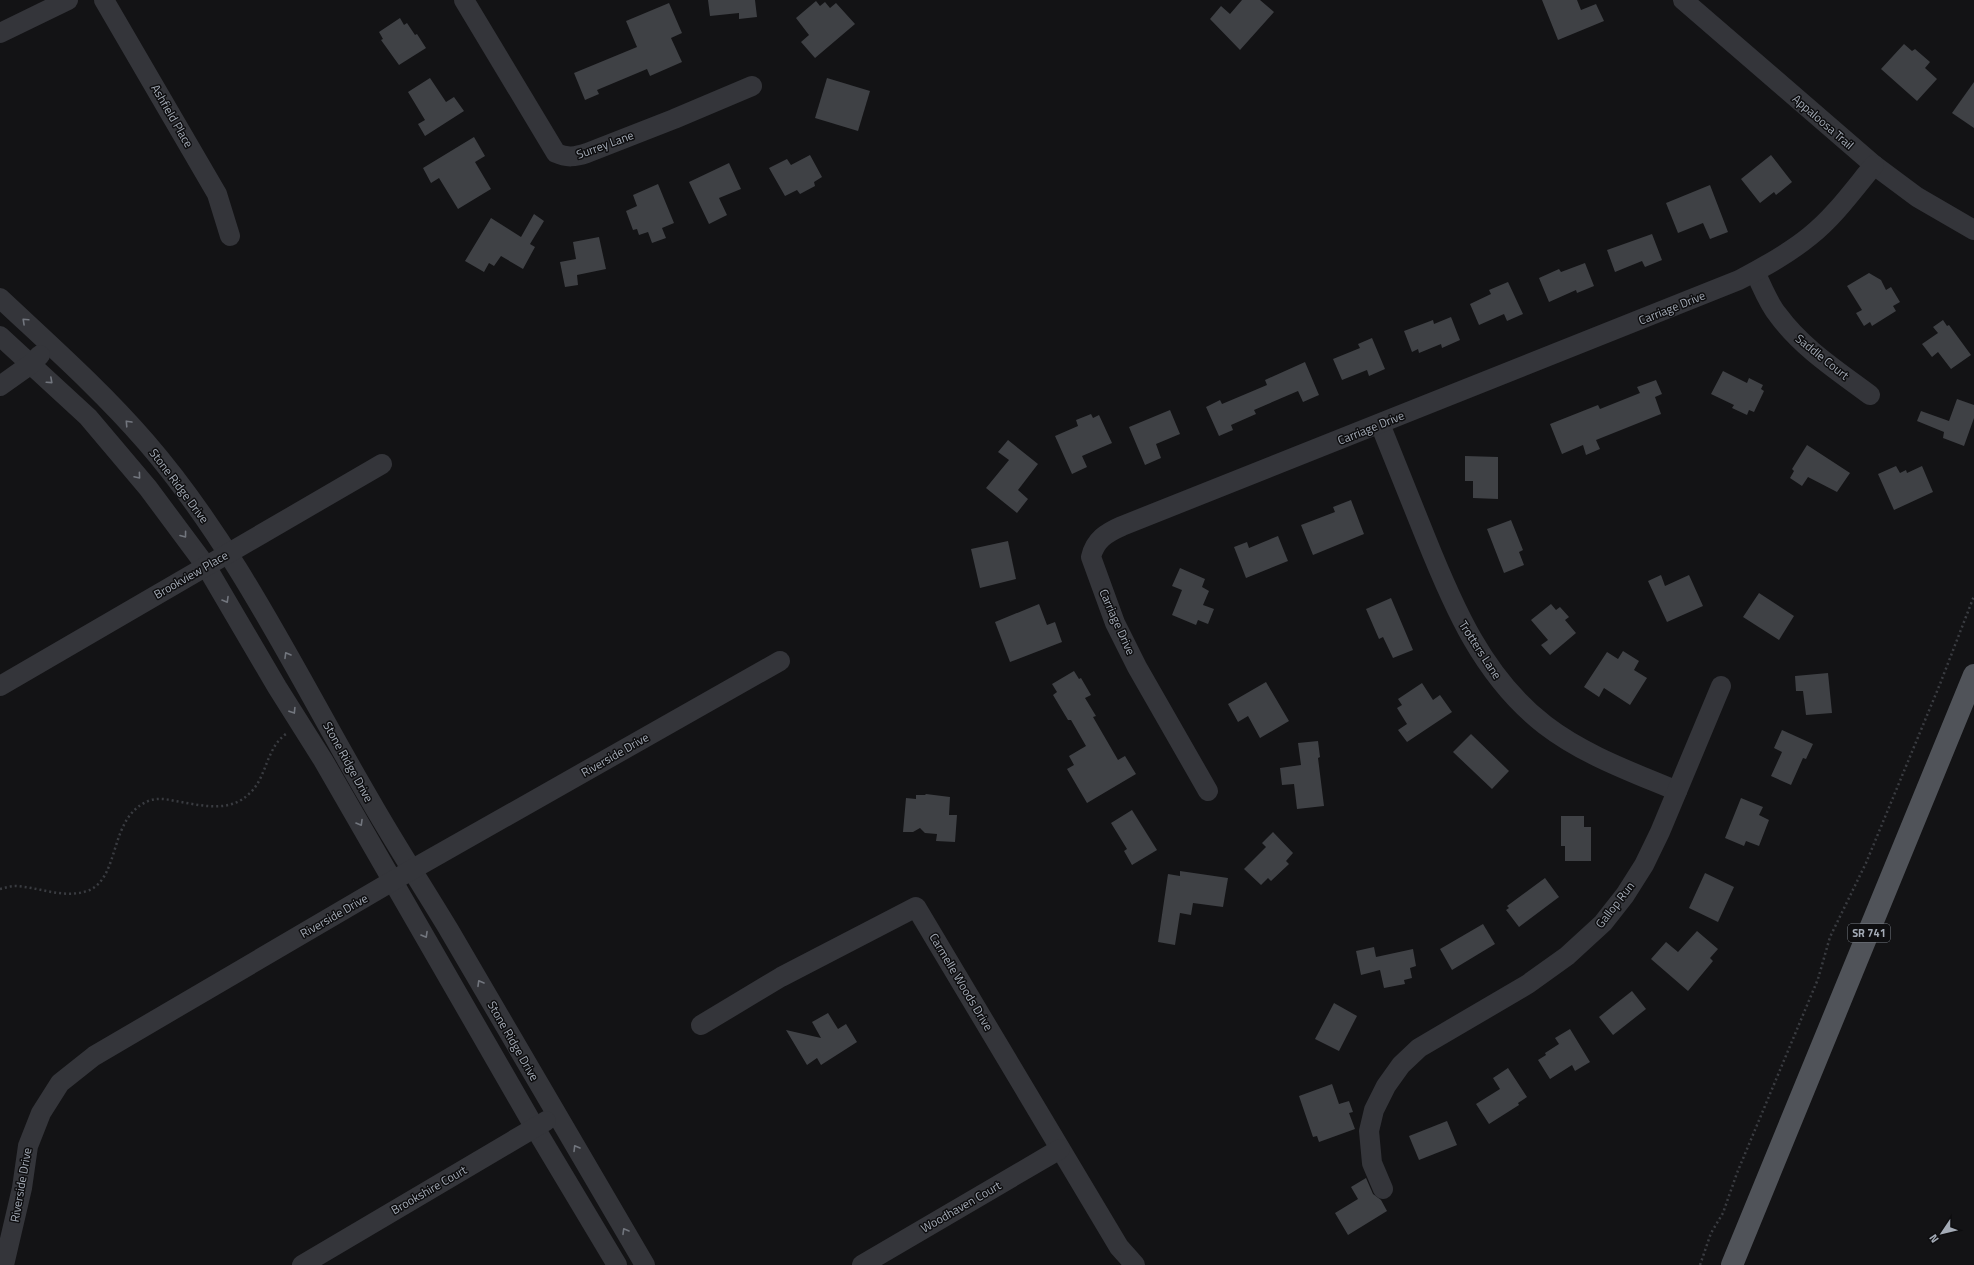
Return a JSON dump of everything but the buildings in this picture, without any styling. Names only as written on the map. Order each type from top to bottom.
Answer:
[{"type":"main road","name":"SR 741","points":[[1732,1265],[1974,675]]},
{"type":"street","points":[[0,32],[68,0]]},
{"type":"street","name":"Ashfield Place","points":[[104,0],[217,194],[230,236]]},
{"type":"street","name":"Surrey Lane","points":[[464,0],[556,153],[565,157],[576,157],[587,153],[674,119],[752,86]]},
{"type":"street","name":"Appaloosa Trail","points":[[1683,0],[1874,165],[1917,197],[1974,230]]},
{"type":"street","name":"Carriage Drive","points":[[1208,791],[1137,667],[1115,623],[1091,557],[1094,547],[1100,538],[1122,526],[1650,317],[1755,272],[1782,257],[1811,236],[1837,210],[1874,165]]},
{"type":"street","name":"Saddle Court","points":[[1755,272],[1776,314],[1792,333],[1810,350],[1870,396]]},
{"type":"street","name":"Stone Ridge Drive","points":[[0,298],[85,378],[147,443],[200,512],[228,554],[372,803],[413,869],[645,1265]]},
{"type":"street","name":"Stone Ridge Drive","points":[[0,336],[88,417],[148,488],[206,566],[394,881],[536,1128],[617,1265]]},
{"type":"street","points":[[0,386],[31,364],[49,344]]},
{"type":"street","name":"Trotters Lane","points":[[1380,424],[1438,568],[1462,623],[1480,654],[1502,683],[1526,709],[1565,738],[1597,756],[1677,792]]},
{"type":"street","name":"Brookview Place","points":[[0,686],[382,464]]},
{"type":"street","name":"Riverside Drive","points":[[4,1265],[22,1188],[28,1146],[41,1113],[60,1083],[94,1056],[413,869],[780,661]]},
{"type":"street","name":"Gallop Run","points":[[1383,1189],[1372,1163],[1369,1131],[1374,1110],[1393,1076],[1401,1065],[1419,1048],[1528,984],[1568,956],[1586,940],[1626,895],[1644,865],[1677,792],[1721,686]]},
{"type":"street","name":"Carmelle Woods Drive","points":[[701,1025],[781,977],[916,907],[1119,1247],[1135,1265]]},
{"type":"street","name":"Brookshire Court","points":[[302,1265],[536,1128],[556,1114]]},
{"type":"street","name":"Woodhaven Court","points":[[862,1265],[1060,1149]]},
{"type":"path","points":[[1700,1265],[1711,1233],[1723,1213],[1737,1173],[1818,979],[1830,938],[1866,863],[1974,596]]},
{"type":"path","points":[[0,889],[14,886],[76,894],[89,890],[99,882],[108,868],[122,826],[129,815],[137,808],[151,800],[164,799],[210,806],[227,806],[238,802],[250,794],[259,783],[278,740],[289,732]]}]
